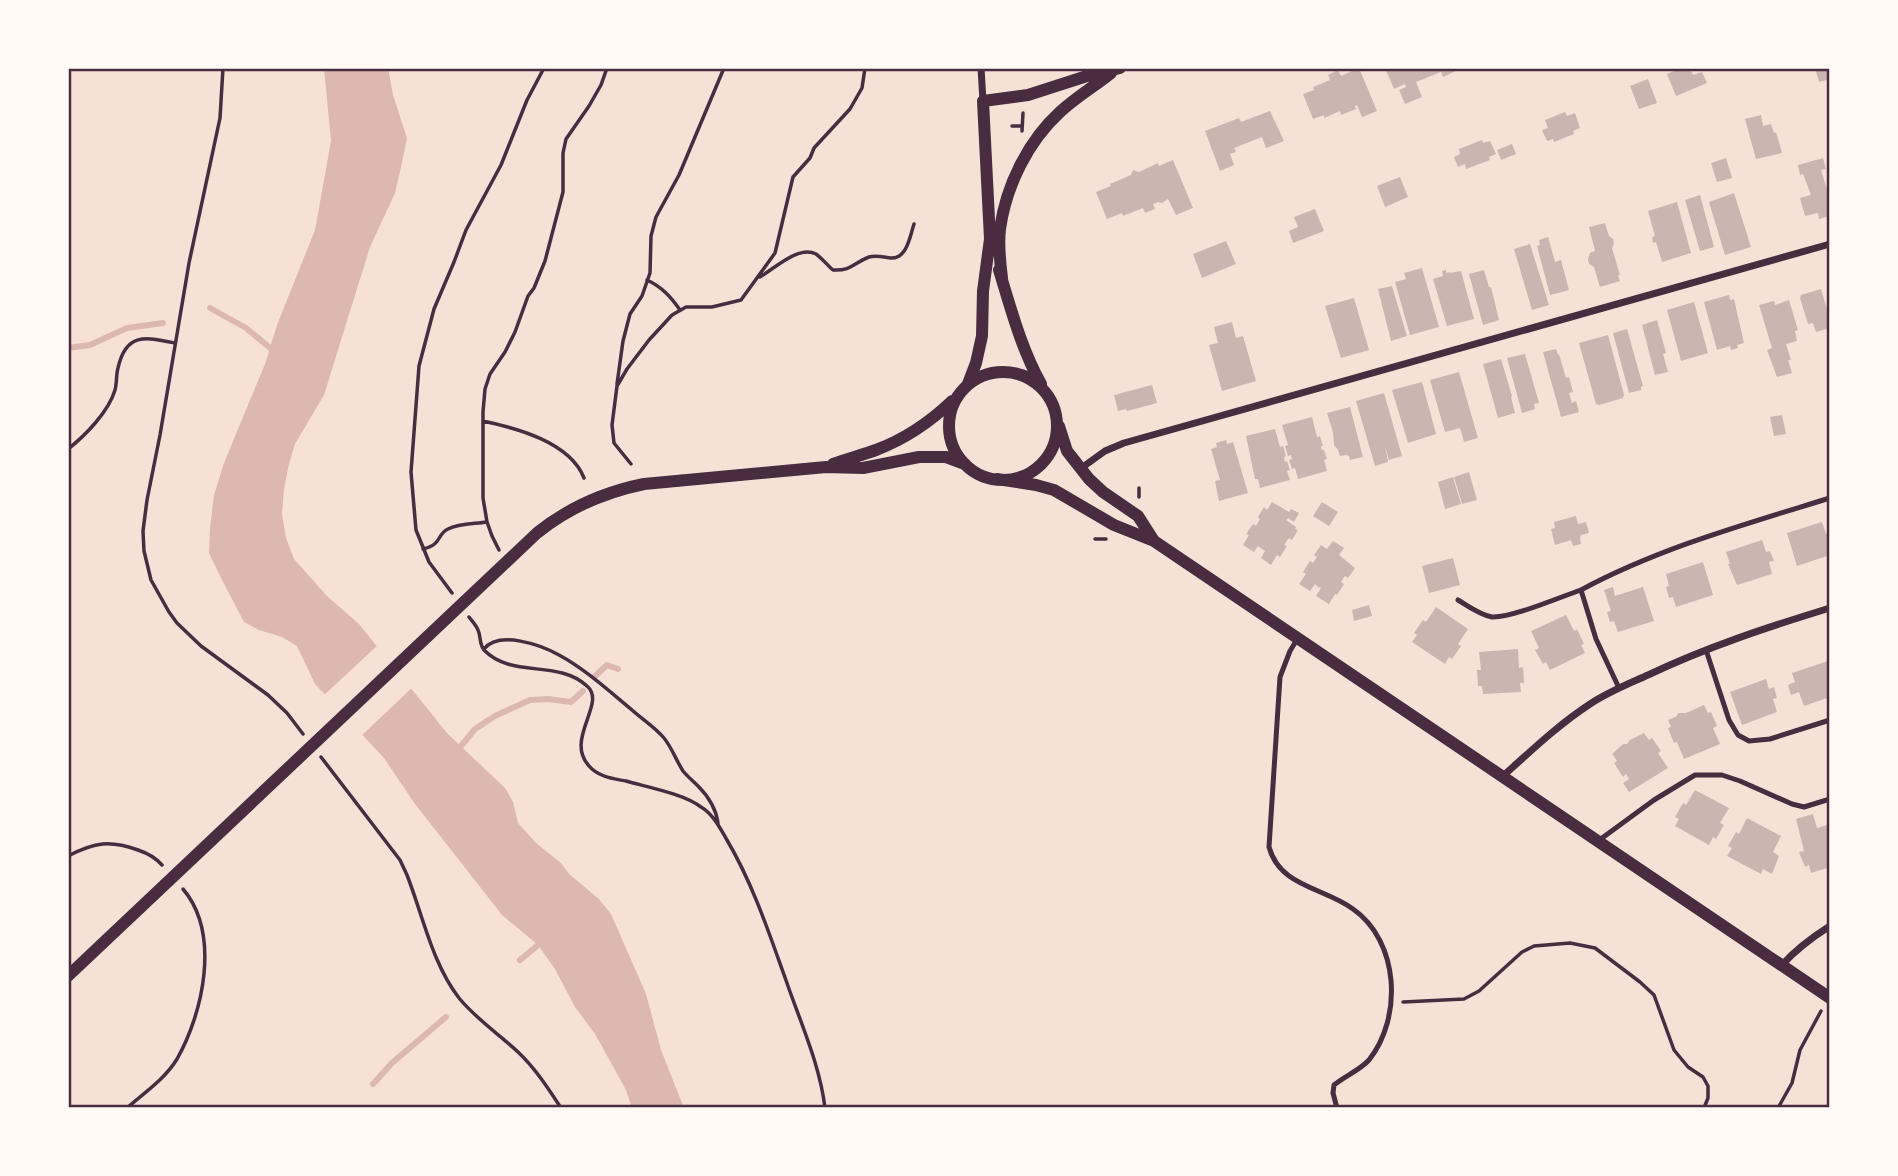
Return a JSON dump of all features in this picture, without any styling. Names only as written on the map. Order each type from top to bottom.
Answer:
[{"type":"street","points":[[965,464],[952,446],[948,425],[954,403],[964,389],[981,343],[983,291],[990,239],[981,68]]},
{"type":"street","points":[[983,101],[1019,97],[1117,69]]},
{"type":"street","points":[[1002,278],[999,241],[1003,212],[1029,149],[1059,113],[1117,69]]},
{"type":"street","points":[[990,239],[1018,332],[1029,360],[1053,405],[1068,451],[1080,469],[1103,492],[1138,516],[1154,541]]},
{"type":"street","points":[[1080,469],[1105,451],[1124,443],[1830,244]]},
{"type":"street","points":[[827,467],[877,450],[911,433],[940,413],[964,389],[990,373],[1014,372],[1036,382],[1045,390]]},
{"type":"street","points":[[998,479],[1021,477],[1041,465],[1054,446],[1057,422]]},
{"type":"street","points":[[68,976],[548,524],[581,505],[623,488],[827,467],[863,468],[902,458],[932,456],[946,457],[965,464],[980,474],[1054,490],[1114,525],[1154,541],[1829,998]]},
{"type":"street","points":[[1503,776],[1568,719],[1619,688],[1706,650],[1830,608]]},
{"type":"street","points":[[1781,966],[1795,949],[1830,926]]},
{"type":"lane","points":[[1458,600],[1491,617],[1508,615],[1581,590],[1632,564],[1830,498]]},
{"type":"lane","points":[[1581,590],[1596,639],[1619,688]]},
{"type":"lane","points":[[1298,638],[1280,677],[1269,847],[1282,872],[1345,903],[1372,926],[1388,962],[1391,1002],[1387,1023],[1369,1059],[1334,1085],[1337,1108]]},
{"type":"lane","points":[[1706,650],[1729,720],[1738,735],[1749,741],[1770,739],[1830,720]]},
{"type":"lane","points":[[1598,841],[1654,800],[1695,775],[1722,775],[1804,807],[1830,799]]},
{"type":"path","points":[[223,68],[220,118],[189,263],[144,517],[144,551],[151,580],[169,612],[183,629],[209,652],[268,695],[287,713],[303,734]]},
{"type":"path","points":[[459,602],[429,562],[416,530],[411,472],[419,366],[434,309],[466,230],[501,165],[527,100],[544,68]]},
{"type":"path","points":[[499,549],[487,522],[483,498],[485,389],[490,374],[506,352],[545,261],[563,192],[563,153],[566,139],[589,106],[607,68]]},
{"type":"path","points":[[631,464],[614,443],[612,425],[623,341],[631,314],[642,296],[650,273],[651,236],[656,217],[679,175],[724,68]]},
{"type":"path","points":[[617,386],[626,369],[672,315],[685,307],[712,307],[741,300],[759,278],[775,253],[793,177],[810,158],[814,148],[850,109],[862,88],[865,68]]},
{"type":"path","points":[[1012,127],[1023,126]]},
{"type":"path","points":[[759,278],[794,254],[804,252],[816,254],[833,270],[844,271],[871,256],[895,258],[900,256],[908,245],[914,224]]},
{"type":"path","points":[[647,280],[671,296],[680,310]]},
{"type":"path","points":[[68,449],[93,425],[108,405],[115,390],[120,357],[126,346],[142,338],[175,343]]},
{"type":"path","points":[[483,421],[520,430],[541,439],[561,451],[576,465],[584,478]]},
{"type":"path","points":[[424,549],[433,547],[444,531],[450,528],[487,522]]},
{"type":"path","points":[[466,612],[478,631],[484,649],[495,658],[510,665],[560,671],[590,688],[592,707],[581,738],[584,758],[591,768],[603,776],[693,802],[703,808],[719,825],[743,867],[767,929],[815,1062],[825,1108]]},
{"type":"path","points":[[484,649],[495,641],[523,641],[558,654],[612,693],[664,738],[684,772],[710,801],[719,825]]},
{"type":"path","points":[[320,755],[400,860],[442,973],[460,1000],[519,1053],[547,1086],[561,1108]]},
{"type":"path","points":[[68,856],[81,849],[108,842],[148,854],[158,860],[165,869]]},
{"type":"path","points":[[127,1108],[167,1072],[177,1059],[191,1028],[202,988],[205,961],[199,919],[179,885]]},
{"type":"path","points":[[1391,1002],[1464,999],[1479,991],[1522,952],[1534,946],[1570,943],[1595,948],[1654,995],[1674,1050],[1688,1068],[1703,1077],[1708,1086],[1704,1108]]},
{"type":"path","points":[[1778,1108],[1792,1083],[1800,1051],[1829,998]]},
{"type":"shaded area","points":[[324,68],[388,68],[393,95],[407,138],[395,193],[370,247],[324,395],[295,444],[284,489],[282,514],[286,538],[294,559],[327,596],[359,624],[447,733],[505,788],[513,802],[518,823],[536,843],[561,863],[569,874],[599,899],[611,914],[646,994],[661,1050],[684,1108],[632,1108],[626,1090],[595,1034],[575,1007],[555,969],[538,945],[502,915],[415,804],[384,758],[315,684],[297,646],[244,622],[209,553],[214,495],[224,463],[265,364],[277,325],[315,230],[331,141]]},
{"type":"pier","points":[[379,644],[414,686],[360,737],[322,697]]},
{"type":"building","points":[[1359,68],[1377,111],[1362,117],[1357,105],[1356,109],[1341,115],[1340,111],[1324,118],[1324,115],[1313,119],[1303,94],[1330,80],[1328,75],[1338,70],[1341,76]]},
{"type":"building","points":[[1385,68],[1458,70],[1443,77],[1441,72],[1416,82],[1422,97],[1405,104],[1399,90],[1406,87],[1405,84],[1394,89]]},
{"type":"building","points":[[1681,68],[1690,68],[1693,75],[1702,72],[1707,83],[1676,96],[1667,74]]},
{"type":"building","points":[[1815,68],[1830,68],[1830,79],[1819,82]]},
{"type":"building","points":[[1648,79],[1657,103],[1639,109],[1630,86]]},
{"type":"building","points":[[1270,111],[1284,141],[1266,148],[1262,137],[1234,148],[1236,152],[1230,154],[1234,165],[1220,171],[1205,131],[1239,118],[1241,122]]},
{"type":"building","points":[[1565,112],[1567,116],[1575,113],[1580,128],[1573,131],[1574,134],[1554,142],[1553,139],[1547,141],[1542,130],[1548,128],[1545,120]]},
{"type":"building","points":[[1761,115],[1763,126],[1771,124],[1774,133],[1776,132],[1782,153],[1756,159],[1745,119]]},
{"type":"building","points":[[1482,140],[1483,143],[1490,141],[1496,154],[1489,157],[1490,160],[1466,169],[1465,164],[1458,167],[1454,157],[1460,154],[1459,149]]},
{"type":"building","points":[[1512,144],[1516,154],[1501,160],[1497,150]]},
{"type":"building","points":[[1726,158],[1732,178],[1717,182],[1711,163]]},
{"type":"building","points":[[1823,158],[1826,169],[1821,170],[1830,199],[1830,216],[1819,219],[1818,213],[1805,216],[1800,198],[1811,195],[1803,174],[1800,175],[1798,165]]},
{"type":"building","points":[[1173,160],[1193,208],[1176,215],[1168,199],[1153,204],[1155,209],[1145,213],[1143,208],[1107,219],[1096,192],[1131,175],[1133,170],[1139,172],[1158,163],[1159,166]]},
{"type":"building","points":[[1400,177],[1408,197],[1385,207],[1377,186]]},
{"type":"building","points":[[1734,193],[1751,247],[1725,255],[1709,202]]},
{"type":"building","points":[[1700,195],[1714,247],[1700,251],[1685,200]]},
{"type":"building","points":[[1677,202],[1691,253],[1662,262],[1656,242],[1653,243],[1652,237],[1655,236],[1648,211]]},
{"type":"building","points":[[1315,209],[1324,231],[1293,243],[1289,231],[1298,227],[1294,217]]},
{"type":"building","points":[[1605,223],[1609,236],[1613,239],[1612,248],[1620,281],[1600,287],[1594,267],[1589,264],[1588,259],[1590,253],[1595,251],[1589,227]]},
{"type":"building","points":[[1548,237],[1555,262],[1561,260],[1569,290],[1550,295],[1537,246],[1540,245],[1539,240]]},
{"type":"building","points":[[1226,241],[1236,264],[1202,278],[1193,254]]},
{"type":"building","points":[[1530,244],[1549,305],[1532,310],[1514,249]]},
{"type":"building","points":[[1422,268],[1439,327],[1410,335],[1395,282],[1406,279],[1404,273]]},
{"type":"building","points":[[1446,270],[1446,273],[1461,271],[1474,319],[1447,326],[1433,279],[1443,276],[1442,271]]},
{"type":"building","points":[[1484,270],[1499,320],[1483,325],[1469,274]]},
{"type":"building","points":[[1392,286],[1407,336],[1391,341],[1378,289]]},
{"type":"building","points":[[1821,289],[1830,328],[1816,332],[1813,323],[1808,324],[1800,298],[1801,295]]},
{"type":"building","points":[[1729,295],[1730,300],[1734,299],[1744,343],[1731,350],[1730,346],[1717,350],[1704,302]]},
{"type":"building","points":[[1354,298],[1369,350],[1341,358],[1325,306]]},
{"type":"building","points":[[1789,300],[1798,330],[1795,331],[1797,341],[1786,344],[1792,373],[1777,377],[1767,350],[1772,348],[1759,305],[1774,301],[1775,305]]},
{"type":"building","points":[[1694,302],[1708,353],[1681,361],[1667,310]]},
{"type":"building","points":[[1657,320],[1668,372],[1655,375],[1642,325]]},
{"type":"building","points":[[1232,322],[1236,338],[1243,336],[1256,381],[1222,391],[1209,345],[1218,343],[1214,327]]},
{"type":"building","points":[[1627,329],[1643,386],[1641,390],[1629,393],[1613,333]]},
{"type":"building","points":[[1608,335],[1624,395],[1623,398],[1599,405],[1596,404],[1579,343]]},
{"type":"building","points":[[1556,349],[1566,378],[1569,377],[1573,392],[1569,393],[1572,403],[1576,401],[1579,412],[1561,417],[1543,352]]},
{"type":"building","points":[[1525,354],[1539,403],[1534,404],[1535,409],[1522,413],[1507,358]]},
{"type":"building","points":[[1501,359],[1515,413],[1498,418],[1483,364]]},
{"type":"building","points":[[1459,372],[1478,438],[1464,442],[1460,428],[1445,432],[1430,380]]},
{"type":"building","points":[[1422,382],[1436,434],[1408,443],[1392,390]]},
{"type":"building","points":[[1152,385],[1157,403],[1118,411],[1114,395]]},
{"type":"building","points":[[1384,393],[1402,456],[1389,460],[1385,446],[1388,462],[1375,466],[1356,401]]},
{"type":"building","points":[[1350,407],[1363,457],[1350,460],[1349,456],[1340,456],[1334,445],[1327,413]]},
{"type":"building","points":[[1782,415],[1786,434],[1774,436],[1770,417]]},
{"type":"building","points":[[1312,417],[1327,459],[1324,460],[1327,471],[1298,479],[1289,460],[1292,459],[1285,446],[1288,445],[1282,425]]},
{"type":"building","points":[[1275,429],[1280,447],[1283,446],[1286,456],[1284,457],[1290,470],[1287,471],[1290,480],[1260,488],[1258,479],[1255,479],[1246,436]]},
{"type":"building","points":[[1226,440],[1227,444],[1233,442],[1248,493],[1219,501],[1215,481],[1220,480],[1211,449],[1217,447],[1216,443]]},
{"type":"building","points":[[1469,472],[1477,500],[1462,504],[1454,477]]},
{"type":"building","points":[[1453,477],[1461,504],[1445,509],[1438,482]]},
{"type":"building","points":[[1272,502],[1289,512],[1291,509],[1299,513],[1294,522],[1288,518],[1286,520],[1298,530],[1292,540],[1289,538],[1284,545],[1287,546],[1280,557],[1277,555],[1271,565],[1261,558],[1265,551],[1258,546],[1254,552],[1243,545],[1249,535],[1246,534],[1253,524],[1256,526],[1264,507],[1267,510]]},
{"type":"building","points":[[1322,502],[1338,512],[1329,526],[1313,516]]},
{"type":"building","points":[[1576,516],[1578,524],[1586,522],[1589,533],[1581,535],[1581,544],[1573,546],[1571,540],[1555,545],[1551,529],[1555,528],[1554,522]]},
{"type":"building","points":[[1822,522],[1826,534],[1830,533],[1830,555],[1797,566],[1787,533]]},
{"type":"building","points":[[1762,540],[1766,552],[1770,551],[1774,561],[1769,562],[1772,574],[1737,585],[1726,552]]},
{"type":"building","points":[[1333,541],[1344,548],[1339,555],[1355,568],[1348,578],[1345,576],[1341,582],[1344,584],[1329,604],[1316,596],[1321,588],[1315,584],[1310,591],[1299,584],[1310,561],[1313,563],[1317,557],[1314,555],[1321,545],[1327,549]]},
{"type":"building","points":[[1453,558],[1460,585],[1429,593],[1422,566]]},
{"type":"building","points":[[1703,562],[1713,595],[1676,607],[1673,597],[1669,598],[1666,574]]},
{"type":"building","points":[[1613,587],[1615,596],[1643,587],[1654,621],[1618,632],[1614,621],[1610,622],[1607,612],[1611,611],[1604,590]]},
{"type":"building","points":[[1369,605],[1372,616],[1354,621],[1352,610]]},
{"type":"building","points":[[1436,607],[1468,629],[1458,644],[1461,646],[1445,664],[1412,642],[1417,635],[1414,633]]},
{"type":"building","points":[[1566,615],[1574,631],[1577,629],[1585,653],[1550,670],[1535,650],[1539,648],[1531,631]]},
{"type":"building","points":[[1518,649],[1519,668],[1523,667],[1524,683],[1520,683],[1521,692],[1483,694],[1482,686],[1478,686],[1477,670],[1481,670],[1479,652]]},
{"type":"building","points":[[1828,661],[1830,697],[1804,706],[1799,692],[1791,695],[1788,685],[1795,682],[1792,673]]},
{"type":"building","points":[[1766,679],[1769,689],[1774,687],[1777,698],[1773,699],[1777,712],[1742,725],[1730,692]]},
{"type":"building","points":[[1704,705],[1708,713],[1711,712],[1717,726],[1713,728],[1720,744],[1684,759],[1677,742],[1674,743],[1668,720],[1678,713],[1686,713]]},
{"type":"building","points":[[1644,733],[1649,740],[1652,738],[1661,751],[1658,753],[1668,768],[1629,792],[1623,783],[1629,779],[1626,774],[1623,777],[1612,754],[1623,744]]},
{"type":"building","points":[[1695,790],[1729,808],[1720,823],[1724,825],[1709,845],[1675,826],[1679,819],[1675,817]]},
{"type":"building","points":[[1813,814],[1817,828],[1830,824],[1830,867],[1811,873],[1809,865],[1805,867],[1799,852],[1804,851],[1796,819]]},
{"type":"building","points":[[1747,818],[1781,836],[1773,852],[1779,856],[1772,874],[1763,869],[1761,874],[1727,856],[1732,848],[1728,846],[1736,832],[1739,834]]},
{"type":"waterway","points":[[210,308],[246,328],[275,352]]},
{"type":"waterway","points":[[68,348],[90,345],[127,328],[163,323]]},
{"type":"waterway","points":[[594,677],[607,665],[618,669]]},
{"type":"waterway","points":[[457,751],[475,729],[495,716],[530,700],[571,702],[583,691]]},
{"type":"waterway","points":[[520,960],[543,941]]},
{"type":"waterway","points":[[373,1084],[392,1063],[446,1017]]}]
